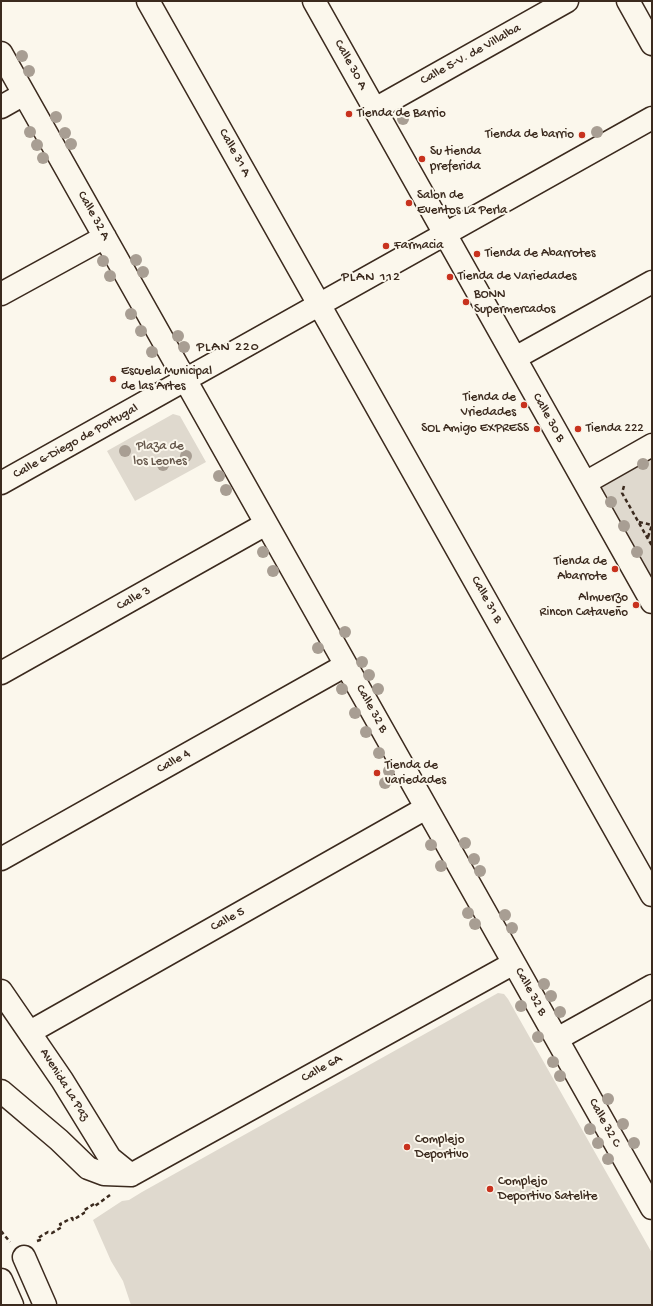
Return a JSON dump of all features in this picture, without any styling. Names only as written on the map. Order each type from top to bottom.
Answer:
[{"type":"street","name":"Calle 31 A","points":[[148,1],[320,304]]},
{"type":"street","name":"Calle 30 A","points":[[314,1],[444,234]]},
{"type":"street","name":"Calle 5-V. de Villalba","points":[[375,109],[567,1]]},
{"type":"street","points":[[628,1],[652,44]]},
{"type":"street","name":"Calle 32 A","points":[[1,53],[186,380]]},
{"type":"street","points":[[1,107],[24,94]]},
{"type":"street","name":"Calle 6-Diego de Portugal","points":[[1,483],[652,118]]},
{"type":"street","name":"Calle 30 B","points":[[444,234],[652,602]]},
{"type":"street","points":[[1,294],[105,237]]},
{"type":"street","points":[[515,358],[652,282]]},
{"type":"street","name":"Calle 31 B","points":[[320,304],[651,892]]},
{"type":"street","name":"Calle 32 B","points":[[186,380],[557,1039]]},
{"type":"street","points":[[585,483],[652,445]]},
{"type":"street","name":"Calle 3","points":[[1,673],[266,524]]},
{"type":"street","name":"Calle 4","points":[[1,859],[346,666]]},
{"type":"street","name":"Calle 5","points":[[30,1032],[426,808]]},
{"type":"street","name":"Calle 6A","points":[[131,1175],[514,963]]},
{"type":"street","points":[[557,1039],[652,986]]},
{"type":"street","name":"Avenida La Paz","points":[[1,991],[62,1080],[110,1158],[131,1175]]},
{"type":"street","name":"Calle 32 C","points":[[557,1039],[652,1208]]},
{"type":"street","points":[[1,1091],[53,1135],[88,1168],[104,1174],[131,1175]]},
{"type":"street","points":[[28,1250],[45,1305]]},
{"type":"path","points":[[624,485],[622,493],[652,546]]},
{"type":"path","points":[[639,522],[652,525],[647,538]]},
{"type":"path","points":[[28,1250],[40,1240],[38,1238],[48,1232],[52,1233],[62,1227],[60,1224],[72,1218],[73,1220],[94,1204],[95,1206],[104,1201]]},
{"type":"green space","name":"Plaza de los Leones","points":[[173,414],[180,416],[206,462],[135,501],[107,451]]},
{"type":"green space","points":[[652,455],[652,586],[601,493],[601,488],[603,484]]},
{"type":"green space","name":"Complejo Deportivo","points":[[498,993],[504,994],[508,999],[652,1253],[652,1305],[131,1305],[123,1281],[111,1261],[93,1220],[122,1201],[129,1200]]},
{"type":"place","name":"Tienda de Barrio","points":[[349,114]]},
{"type":"place","name":"Tienda de barrio","points":[[582,135]]},
{"type":"place","name":"Su tienda preferida","points":[[422,159]]},
{"type":"place","name":"Salon de Eventos La Perla","points":[[409,203]]},
{"type":"place","name":"Farmacia","points":[[386,246]]},
{"type":"place","name":"Tienda de Abarrotes","points":[[477,254]]},
{"type":"place","name":"Tienda de Variedades","points":[[450,277]]},
{"type":"place","name":"BONN Supermercados","points":[[466,302]]},
{"type":"place","name":"Escuela Municipal de las Artes","points":[[113,379]]},
{"type":"place","name":"Tienda de Vriedades","points":[[524,405]]},
{"type":"place","name":"SOL Amigo EXPRESS","points":[[537,429]]},
{"type":"place","name":"Tienda 222","points":[[578,429]]},
{"type":"place","name":"Tienda de Abarrote","points":[[615,569]]},
{"type":"place","name":"Almuerzo Rincon Cataveño","points":[[636,605]]},
{"type":"place","name":"Tienda de variedades","points":[[377,773]]},
{"type":"place","name":"Complejo Deportivo","points":[[407,1147]]},
{"type":"place","name":"Complejo Deportivo Satelite","points":[[490,1189]]},
{"type":"district","name":"PLAN 112","points":[[371,278]]},
{"type":"district","name":"PLAN 220","points":[[228,348]]}]
